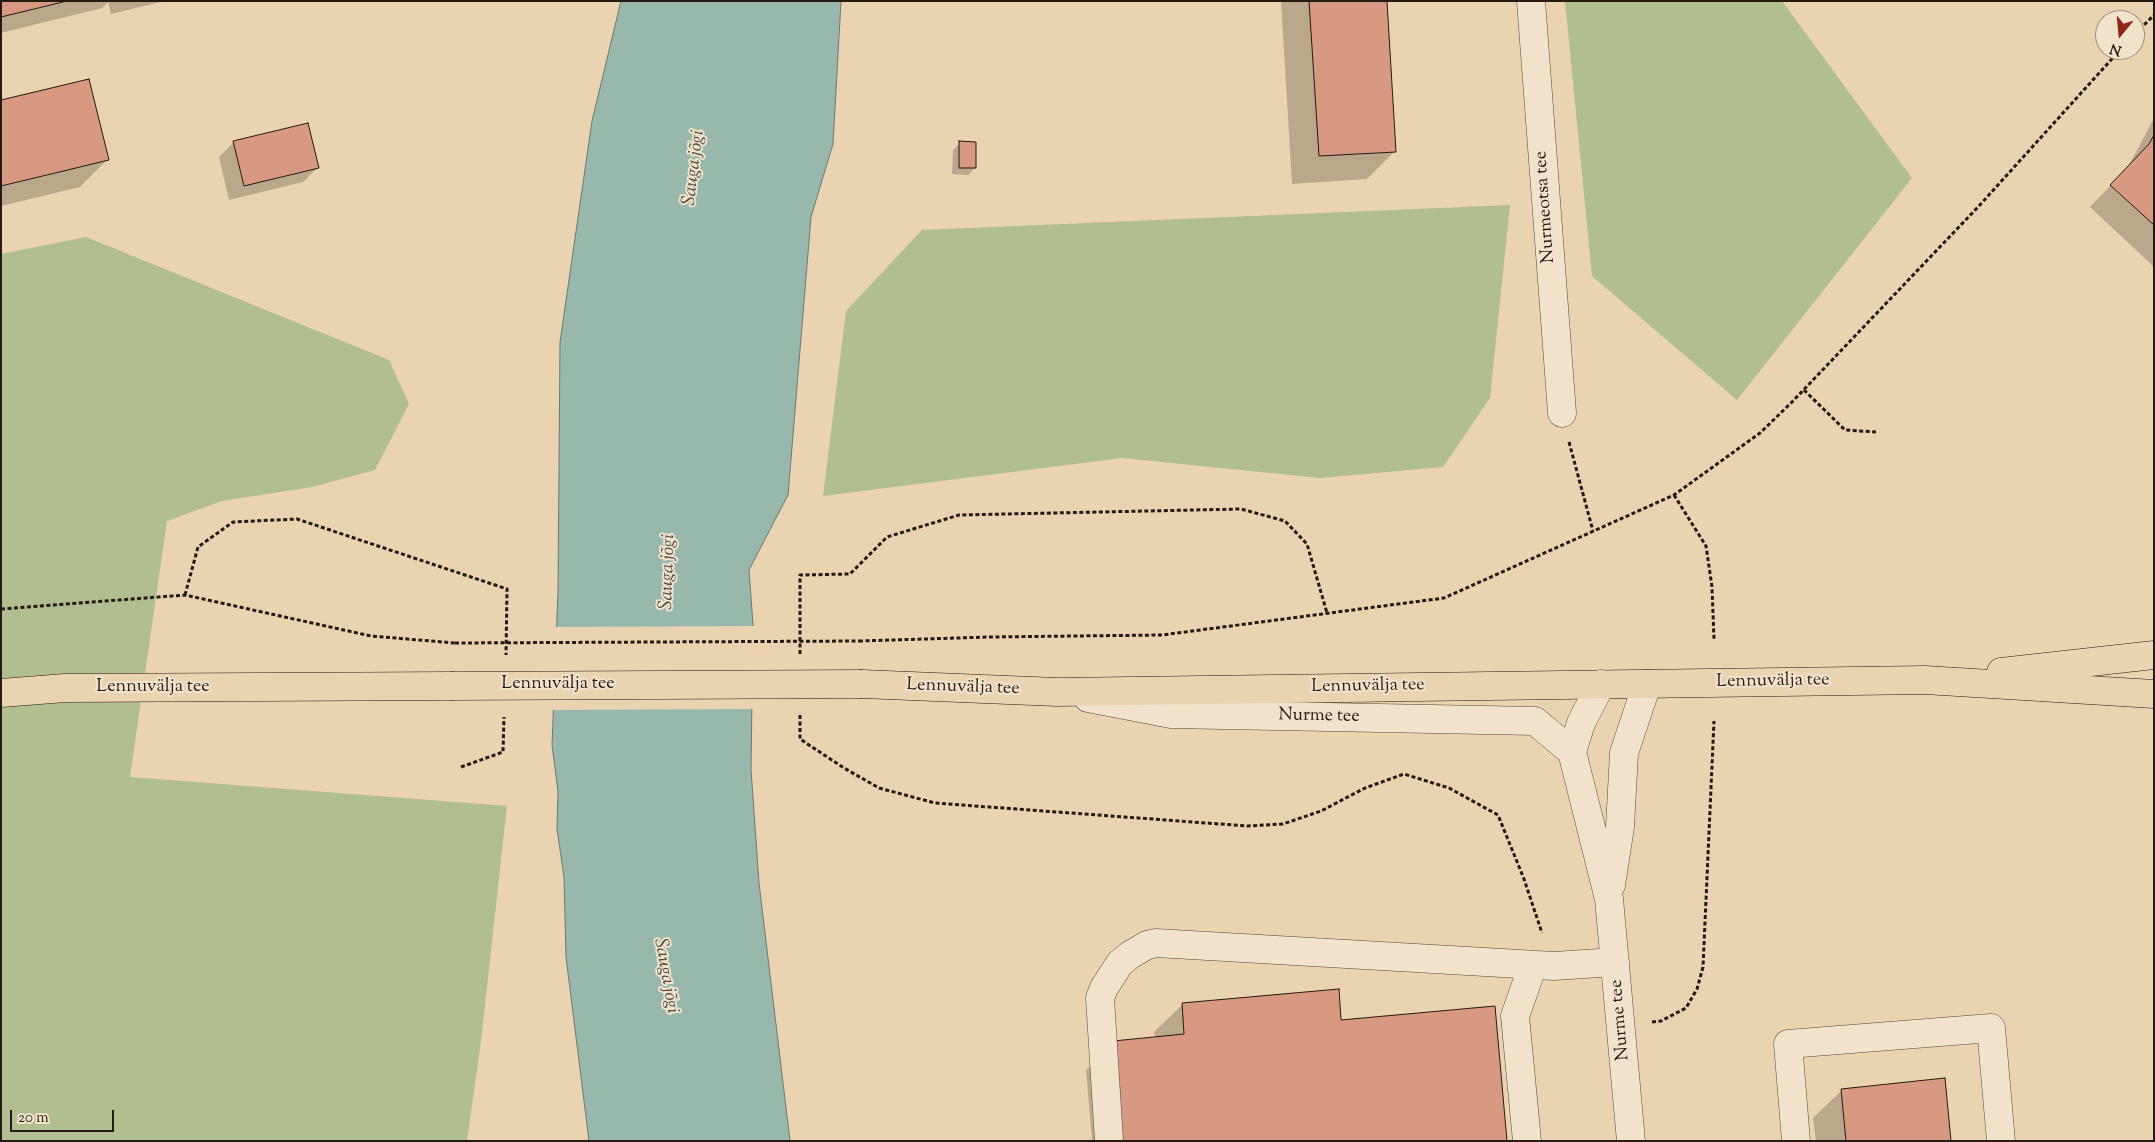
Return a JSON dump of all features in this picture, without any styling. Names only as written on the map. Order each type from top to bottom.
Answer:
[{"type":"main road","name":"Lennuvälja tee","points":[[1924,680],[2154,655]]},
{"type":"main road","name":"Lennuvälja tee","points":[[1,693],[66,688],[862,684],[1057,692],[1924,680],[2154,694]]},
{"type":"street","name":"Nurmeotsa tee","points":[[1530,1],[1562,414]]},
{"type":"street","points":[[1572,752],[1581,722],[1601,684]]},
{"type":"street","name":"Nurme tee","points":[[1609,899],[1620,827],[1624,753],[1647,684]]},
{"type":"street","name":"Nurme tee","points":[[1057,692],[1171,714],[1535,721],[1572,752],[1609,899],[1632,1141]]},
{"type":"street","points":[[1109,1141],[1100,998],[1104,988],[1120,964],[1130,954],[1147,945],[1156,942],[1544,966],[1615,962]]},
{"type":"street","points":[[1527,1141],[1516,1016],[1544,966]]},
{"type":"street","points":[[1796,1141],[1788,1044],[1991,1028],[2001,1141]]},
{"type":"path","points":[[2145,24],[2154,15]]},
{"type":"path","points":[[1,609],[185,595],[371,636],[455,643],[859,641],[989,637],[1162,636],[1444,598],[1674,495],[1760,433],[1804,390],[1971,214],[2111,60]]},
{"type":"path","points":[[1804,390],[1845,430],[1876,432]]},
{"type":"path","points":[[1562,414],[1593,531]]},
{"type":"path","points":[[1674,495],[1706,546],[1712,588],[1714,639]]},
{"type":"path","points":[[800,662],[800,575],[850,574],[887,537],[959,516],[1241,508],[1285,521],[1307,544],[1326,613]]},
{"type":"path","points":[[185,595],[198,548],[233,522],[297,519],[507,589],[506,656]]},
{"type":"path","points":[[800,710],[800,739],[879,788],[935,803],[1247,826],[1283,824],[1321,811],[1365,788],[1404,774],[1449,788],[1498,815],[1524,879],[1544,966]]},
{"type":"path","points":[[461,767],[503,752],[504,713]]},
{"type":"path","points":[[1621,1025],[1660,1021],[1686,1008],[1697,989],[1703,967],[1714,721]]},
{"type":"green space","points":[[1565,1],[1782,1],[1912,178],[1737,400],[1592,276]]},
{"type":"green space","points":[[1510,205],[1490,398],[1443,467],[1320,478],[1122,458],[823,496],[846,311],[922,230]]},
{"type":"green space","points":[[86,237],[389,360],[409,404],[375,470],[312,487],[222,501],[167,521],[130,777],[507,806],[481,1041],[467,1141],[1,1141],[1,254]]},
{"type":"water","name":"Sauga jõgi","points":[[621,1],[841,1],[833,144],[811,217],[788,495],[749,570],[753,625],[751,769],[759,883],[790,1141],[589,1141],[566,957],[564,877],[557,829],[558,791],[552,745],[558,591],[560,342],[592,121]]},
{"type":"pier","points":[[756,626],[755,709],[551,710],[554,627]]},
{"type":"building","points":[[1,1],[67,1],[1,17]]},
{"type":"building","points":[[1309,1],[1387,1],[1396,152],[1319,156]]},
{"type":"building","points":[[89,79],[109,160],[1,186],[1,100]]},
{"type":"building","points":[[308,123],[319,168],[244,186],[233,141]]},
{"type":"building","points":[[2154,135],[2154,225],[2110,185],[2149,144]]},
{"type":"building","points":[[959,141],[976,142],[976,168],[959,168]]},
{"type":"building","points":[[1339,989],[1341,1020],[1495,1006],[1507,1141],[1122,1141],[1113,1041],[1184,1034],[1182,1003]]},
{"type":"building","points":[[1945,1078],[1951,1141],[1846,1141],[1841,1089]]}]
